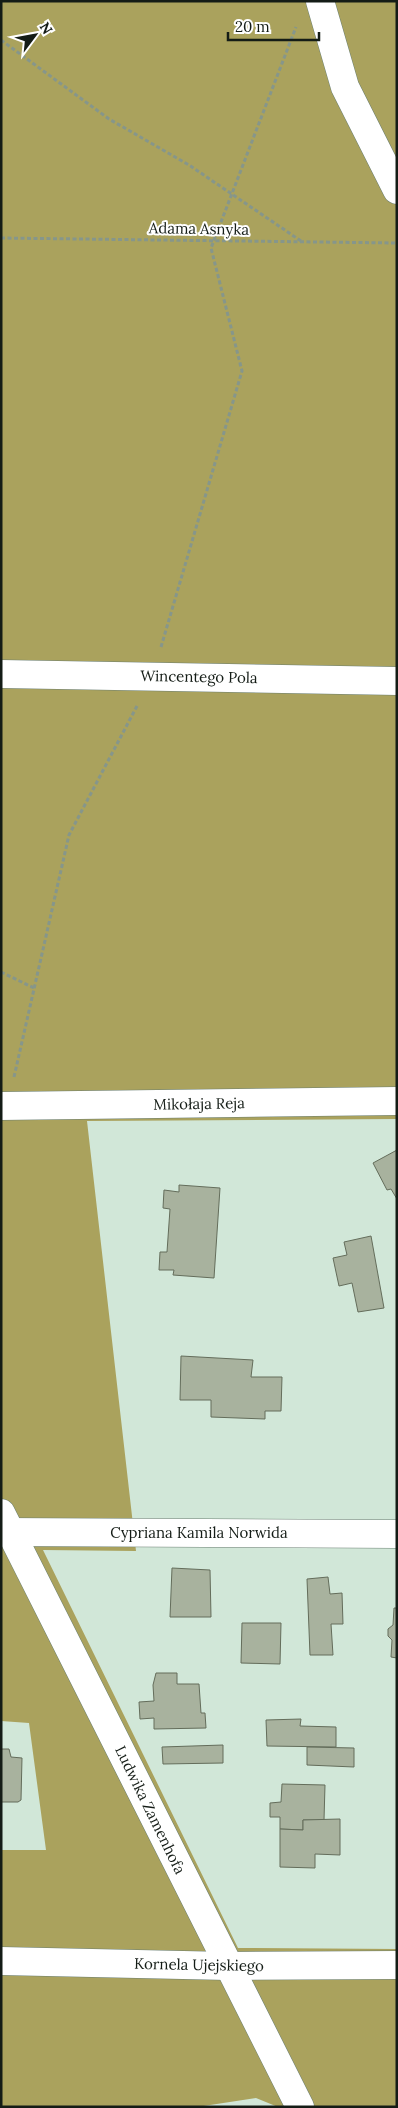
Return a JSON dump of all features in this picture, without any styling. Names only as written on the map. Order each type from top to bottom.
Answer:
[{"type":"street","points":[[320,1],[344,87],[397,190]]},
{"type":"street","name":"Wincentego Pola","points":[[1,674],[397,681]]},
{"type":"street","name":"Mikołaja Reja","points":[[4,1106],[397,1101]]},
{"type":"street","name":"Cypriana Kamila Norwida","points":[[5,1526],[397,1534]]},
{"type":"street","name":"Ludwika Zamenhofa","points":[[5,1526],[300,2107]]},
{"type":"street","name":"Kornela Ujejskiego","points":[[1,1961],[228,1966],[397,1965]]},
{"type":"path","points":[[4,1106],[34,988],[69,835],[153,676],[242,371],[211,248],[300,20]]},
{"type":"path","points":[[1,40],[108,119],[232,193],[301,242]]},
{"type":"path","name":"Adama Asnyka","points":[[1,238],[397,243]]},
{"type":"path","points":[[1,972],[34,988]]},
{"type":"shaded area","points":[[1,1],[397,1],[397,1119],[87,1121],[136,1551],[43,1550],[238,1948],[397,1949],[397,2107],[278,2107],[256,2098],[197,2107],[1,2107],[1,1850],[46,1850],[29,1723],[1,1721]]},
{"type":"building","points":[[397,1150],[397,1199],[391,1189],[387,1190],[373,1163]]},
{"type":"building","points":[[179,1185],[220,1188],[214,1278],[173,1275],[174,1270],[159,1270],[160,1252],[167,1252],[170,1209],[163,1208],[164,1190],[179,1192]]},
{"type":"building","points":[[371,1236],[384,1308],[358,1312],[352,1283],[339,1286],[333,1258],[347,1255],[344,1242]]},
{"type":"building","points":[[181,1356],[253,1360],[251,1377],[282,1377],[281,1411],[265,1411],[265,1419],[211,1417],[211,1400],[180,1400]]},
{"type":"building","points":[[172,1568],[210,1570],[211,1617],[170,1617]]},
{"type":"building","points":[[328,1577],[330,1594],[342,1593],[343,1624],[331,1624],[333,1655],[310,1655],[307,1579]]},
{"type":"building","points":[[394,1608],[397,1608],[397,1658],[391,1657],[392,1640],[388,1636],[388,1629],[393,1625]]},
{"type":"building","points":[[242,1623],[281,1623],[280,1664],[241,1663]]},
{"type":"building","points":[[156,1673],[177,1673],[177,1684],[199,1684],[201,1713],[205,1713],[206,1728],[154,1729],[154,1718],[140,1719],[139,1702],[154,1701],[153,1685]]},
{"type":"building","points":[[301,1719],[300,1726],[336,1727],[336,1747],[267,1746],[266,1720]]},
{"type":"building","points":[[223,1745],[223,1763],[163,1764],[162,1747]]},
{"type":"building","points":[[307,1747],[354,1748],[354,1767],[307,1765]]},
{"type":"building","points":[[1,1749],[9,1749],[11,1757],[22,1758],[21,1800],[18,1802],[1,1802]]},
{"type":"building","points":[[282,1784],[325,1785],[324,1820],[303,1820],[303,1830],[280,1829],[280,1817],[270,1817],[270,1803],[281,1802]]},
{"type":"building","points":[[340,1819],[340,1855],[315,1854],[315,1868],[280,1867],[280,1829],[303,1830],[303,1820]]}]
